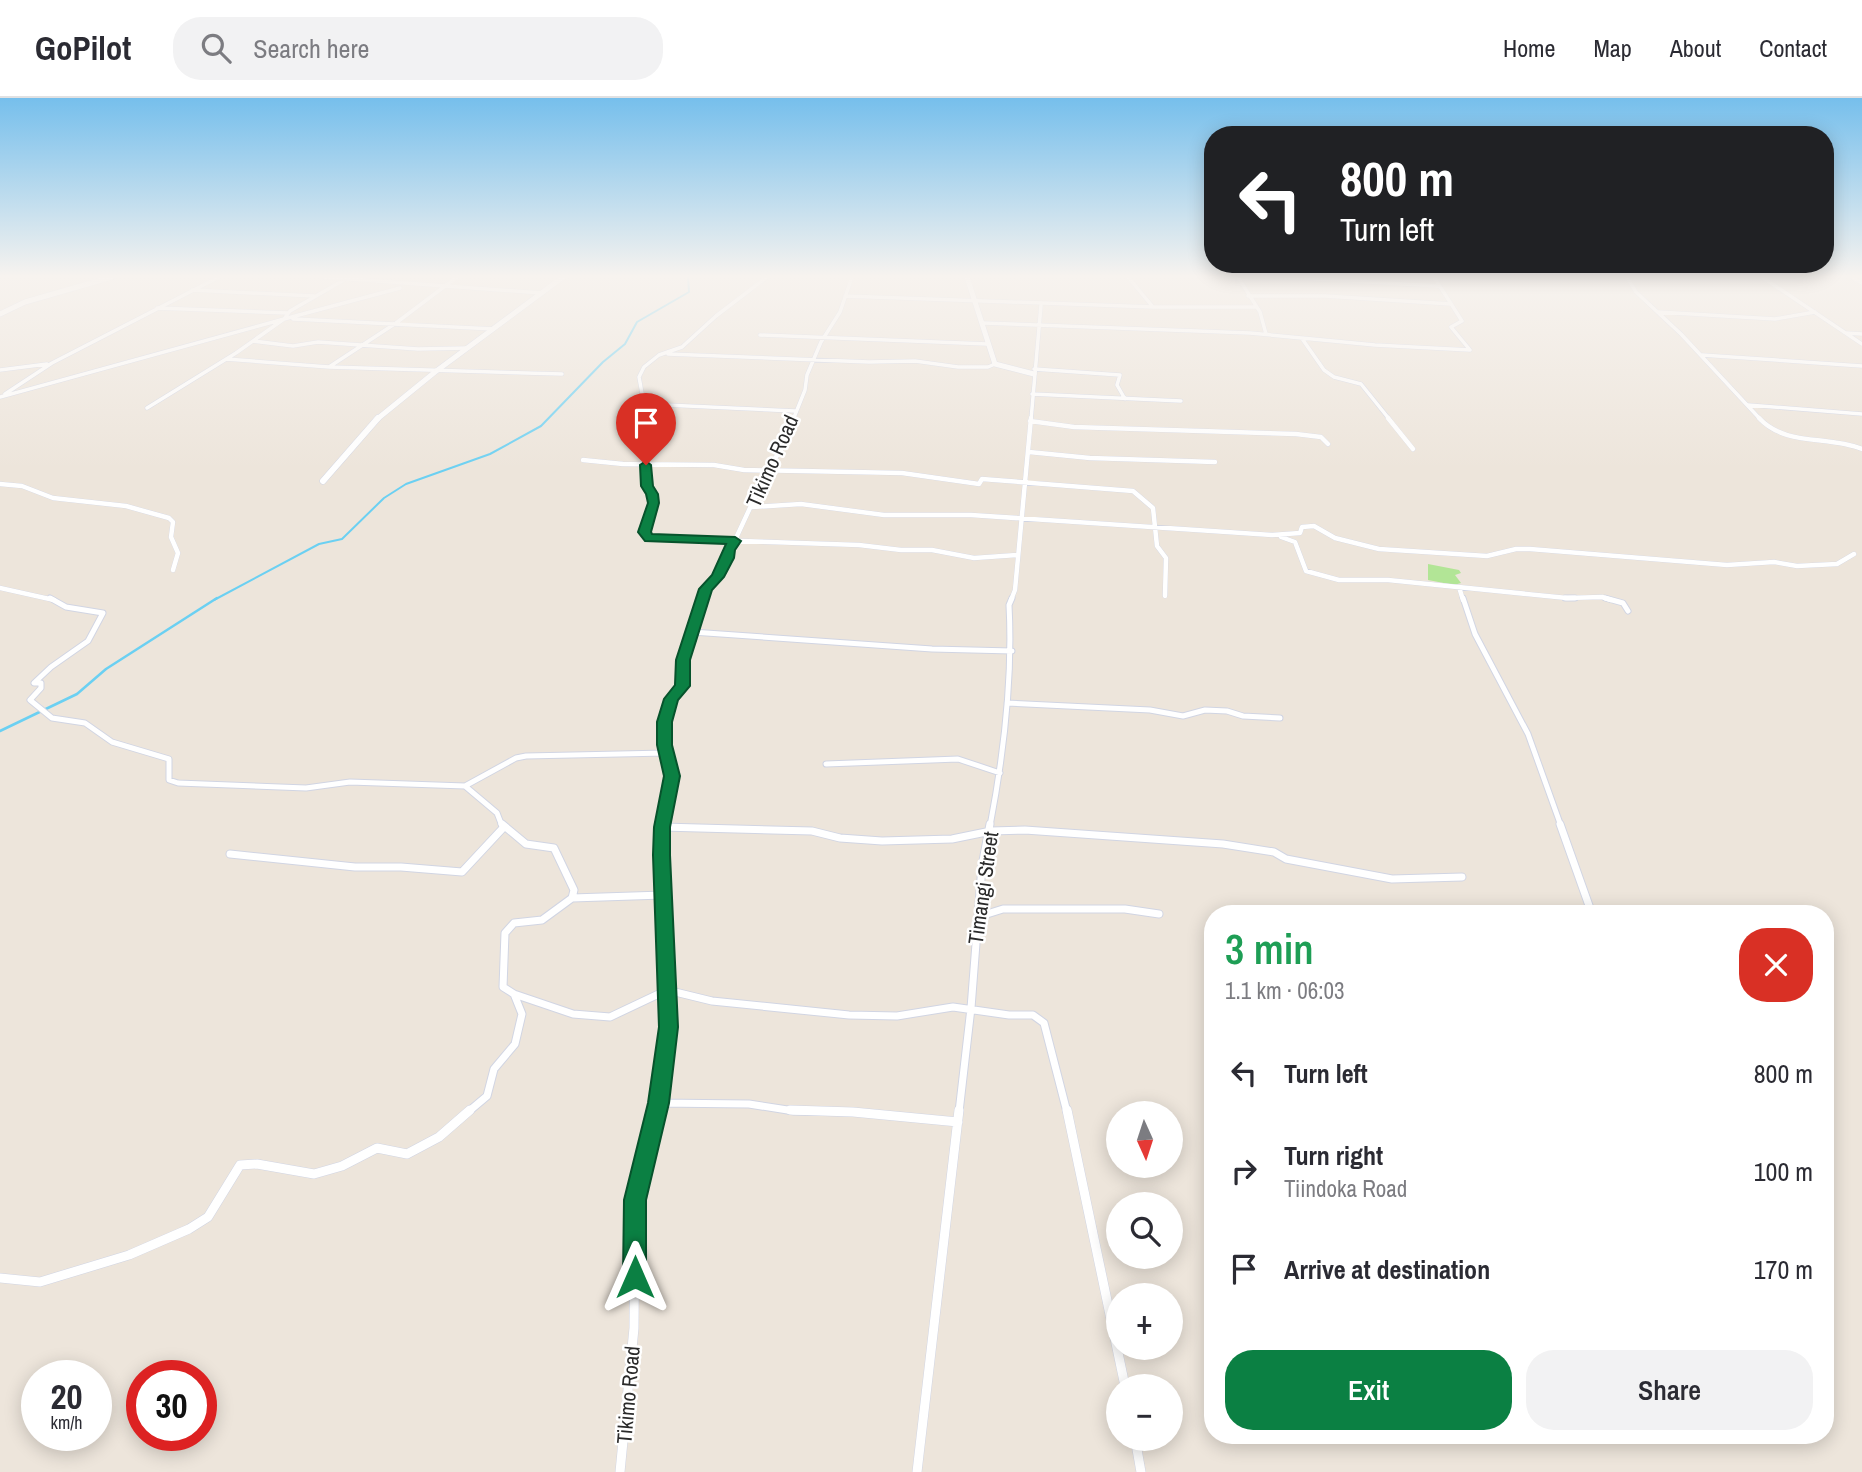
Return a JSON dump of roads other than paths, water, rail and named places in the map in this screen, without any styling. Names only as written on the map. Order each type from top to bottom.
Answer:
[{"type":"street","points":[[0,397],[52,363],[93,341]]},
{"type":"street","points":[[0,397],[203,341]]},
{"type":"street","points":[[147,408],[253,341]]},
{"type":"street","points":[[254,341],[293,346],[318,342],[361,346],[468,348]]},
{"type":"street","points":[[329,367],[368,341]]},
{"type":"street","points":[[323,481],[370,425],[477,341]]},
{"type":"street","points":[[666,354],[688,341]]},
{"type":"street","name":"Tikimo Road","points":[[620,1472],[634,1328],[635,1200],[659,1103],[669,1027],[662,827],[672,776],[666,753],[664,722],[671,699],[682,686],[683,660],[706,589],[718,577],[768,469],[782,448],[822,341]]},
{"type":"street","points":[[928,341],[987,344],[995,364]]},
{"type":"street","name":"Timangi Street","points":[[916,1472],[971,1008],[975,928],[982,866],[991,831],[1000,772],[1012,652],[1009,606],[1015,590],[1023,518],[1037,341]]},
{"type":"street","points":[[1305,341],[1316,363],[1331,376],[1361,384],[1413,449]]},
{"type":"street","points":[[1330,341],[1470,350],[1463,341]]},
{"type":"street","points":[[1686,341],[1775,433],[1847,441],[1862,449]]},
{"type":"street","points":[[1017,555],[974,558],[932,550],[649,538],[645,532],[653,503],[647,486],[642,419],[644,404],[639,377],[644,367],[659,355],[666,354],[915,361],[968,367],[988,367],[995,364],[1034,371],[1120,375],[1117,385],[1125,399]]},
{"type":"street","points":[[1700,355],[1720,359],[1862,366]]},
{"type":"street","points":[[225,359],[435,372],[562,374]]},
{"type":"street","points":[[0,370],[52,363]]},
{"type":"street","points":[[1032,394],[1181,401]]},
{"type":"street","points":[[644,404],[795,411]]},
{"type":"street","points":[[1748,405],[1862,414]]},
{"type":"street","points":[[1030,421],[1063,426],[1296,434],[1321,437],[1328,444]]},
{"type":"street","points":[[1029,452],[1090,458],[1149,457],[1215,462]]},
{"type":"street","points":[[583,460],[858,475],[902,473],[971,484],[979,484],[982,479],[1133,491],[1153,508],[1157,546],[1166,558],[1165,596]]},
{"type":"street","points":[[0,484],[22,486],[53,498],[80,503],[126,506],[169,518],[173,522],[171,537],[177,544],[179,554],[173,570]]},
{"type":"street","points":[[752,507],[793,504],[884,515],[1023,518],[1272,535],[1300,533],[1306,525],[1320,528],[1335,538],[1379,549],[1487,556],[1516,549],[1530,549],[1727,565],[1774,562],[1797,566],[1837,564],[1854,554]]},
{"type":"street","points":[[1272,535],[1295,542],[1306,571],[1314,575],[1339,580],[1388,580],[1567,598],[1602,597],[1623,603],[1628,611]]},
{"type":"street","points":[[1459,587],[1475,634],[1528,734],[1589,905]]},
{"type":"street","points":[[0,588],[51,598],[66,607],[103,613],[89,641],[51,667],[34,683],[41,683],[41,688],[30,700],[52,718],[85,723],[112,741],[169,759],[169,780],[178,783],[306,788],[350,782],[465,786],[516,758],[526,756],[666,753]]},
{"type":"street","points":[[692,632],[1012,652]]},
{"type":"street","points":[[1007,703],[1150,710],[1183,716],[1205,710],[1227,710],[1243,716],[1280,718]]},
{"type":"street","points":[[826,764],[958,759],[1000,772]]},
{"type":"street","points":[[465,786],[497,813],[503,828],[526,844],[554,848],[575,890],[572,898]]},
{"type":"street","points":[[662,827],[812,831],[840,838],[883,841],[952,839],[991,831],[1025,830],[1223,844],[1274,852],[1286,859],[1392,878],[1462,877]]},
{"type":"street","points":[[230,854],[355,867],[401,867],[462,872],[503,828]]},
{"type":"street","points":[[663,895],[572,898],[541,920],[514,923],[505,933],[503,987],[514,994],[573,1014],[610,1017],[667,990],[712,1001],[849,1015],[897,1016],[954,1007],[1009,1015],[1033,1014],[1044,1023],[1073,1133],[1123,1374]]},
{"type":"street","points":[[975,928],[987,914],[1003,909],[1125,909],[1159,914]]},
{"type":"street","points":[[0,1278],[40,1282],[130,1255],[189,1229],[208,1216],[240,1164],[258,1162],[307,1174],[344,1166],[377,1148],[407,1154],[439,1137],[487,1096],[494,1069],[515,1044],[522,1014],[514,994]]},
{"type":"street","points":[[659,1103],[749,1104],[794,1111],[853,1112],[958,1122]]},
{"type":"street","points":[[1137,1451],[1141,1472]]},
{"type":"waterway","points":[[214,600],[319,544],[342,539],[384,498],[406,484],[490,454],[541,426],[627,341]]},
{"type":"waterway","points":[[0,731],[77,694],[106,669],[217,598]]}]
